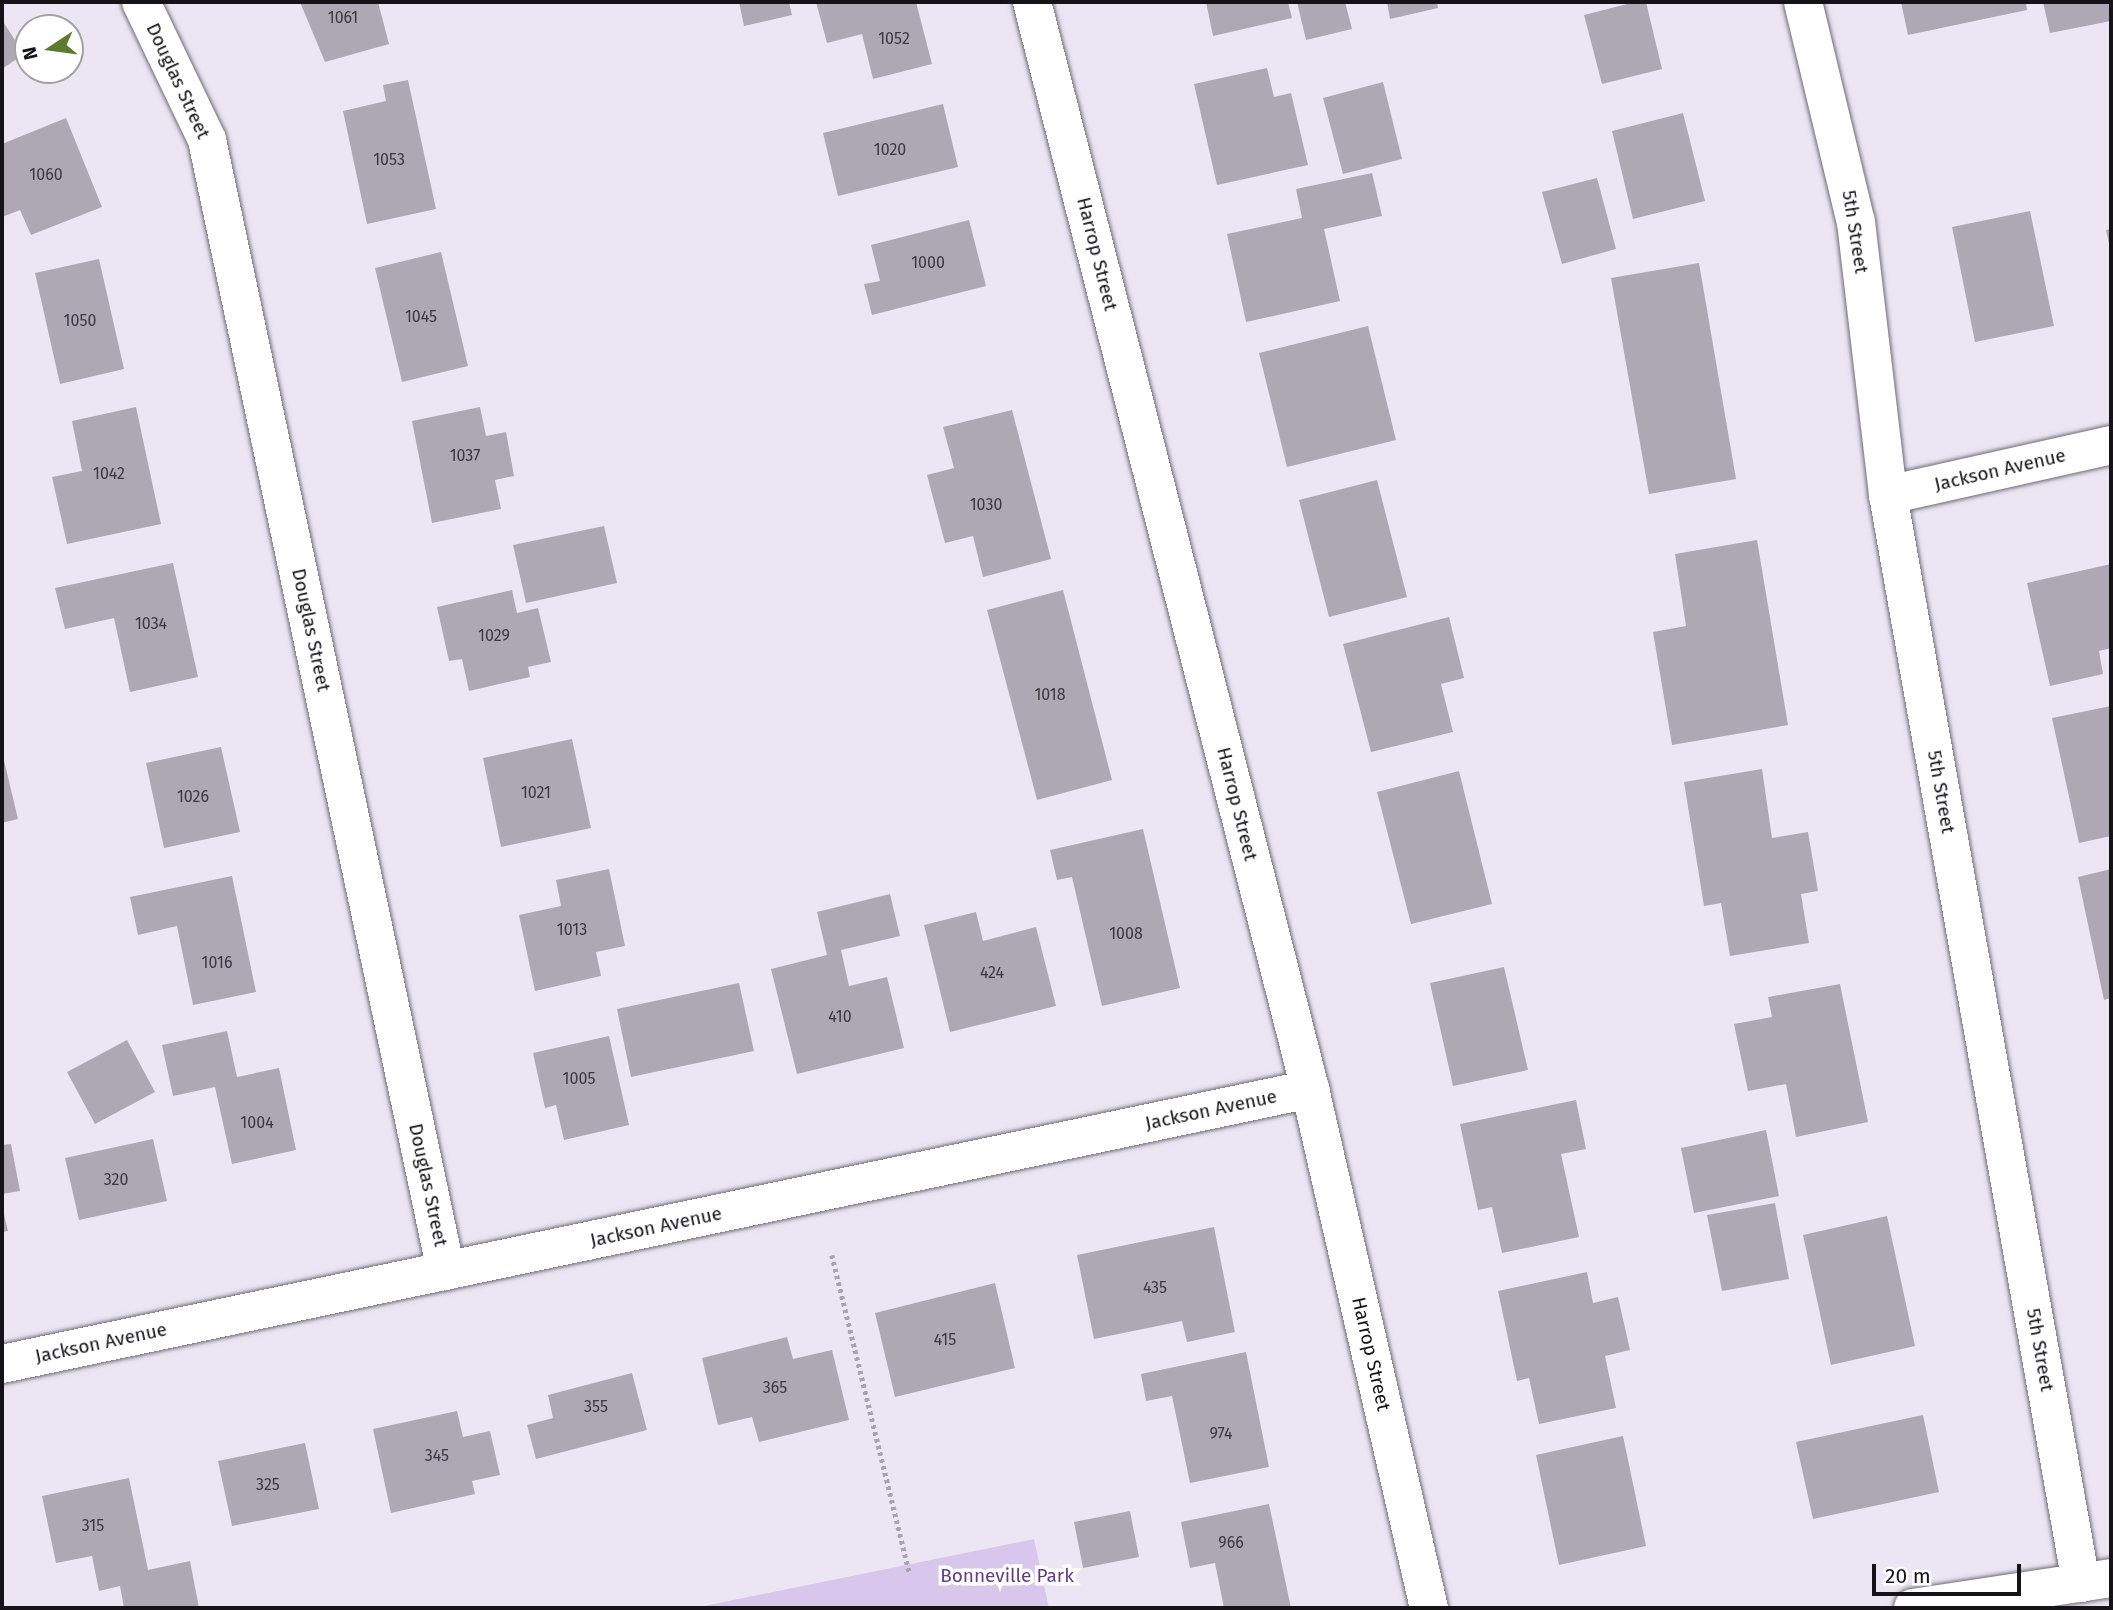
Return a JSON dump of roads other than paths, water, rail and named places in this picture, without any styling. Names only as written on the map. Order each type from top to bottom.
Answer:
[{"type":"street","name":"Douglas Street","points":[[141,2],[208,140],[446,1271]]},
{"type":"street","name":"Harrop Street","points":[[1032,2],[1310,1089],[1429,1608]]},
{"type":"street","name":"5th Street","points":[[1803,2],[1856,222],[1888,495],[2096,1580]]},
{"type":"street","name":"Jackson Avenue","points":[[1888,495],[2111,445]]},
{"type":"street","name":"Jackson Avenue","points":[[2,1364],[1310,1089]]},
{"type":"street","points":[[1913,1608],[2096,1580]]},
{"type":"park label","name":"Bonneville Park","points":[[1007,1576]]}]
